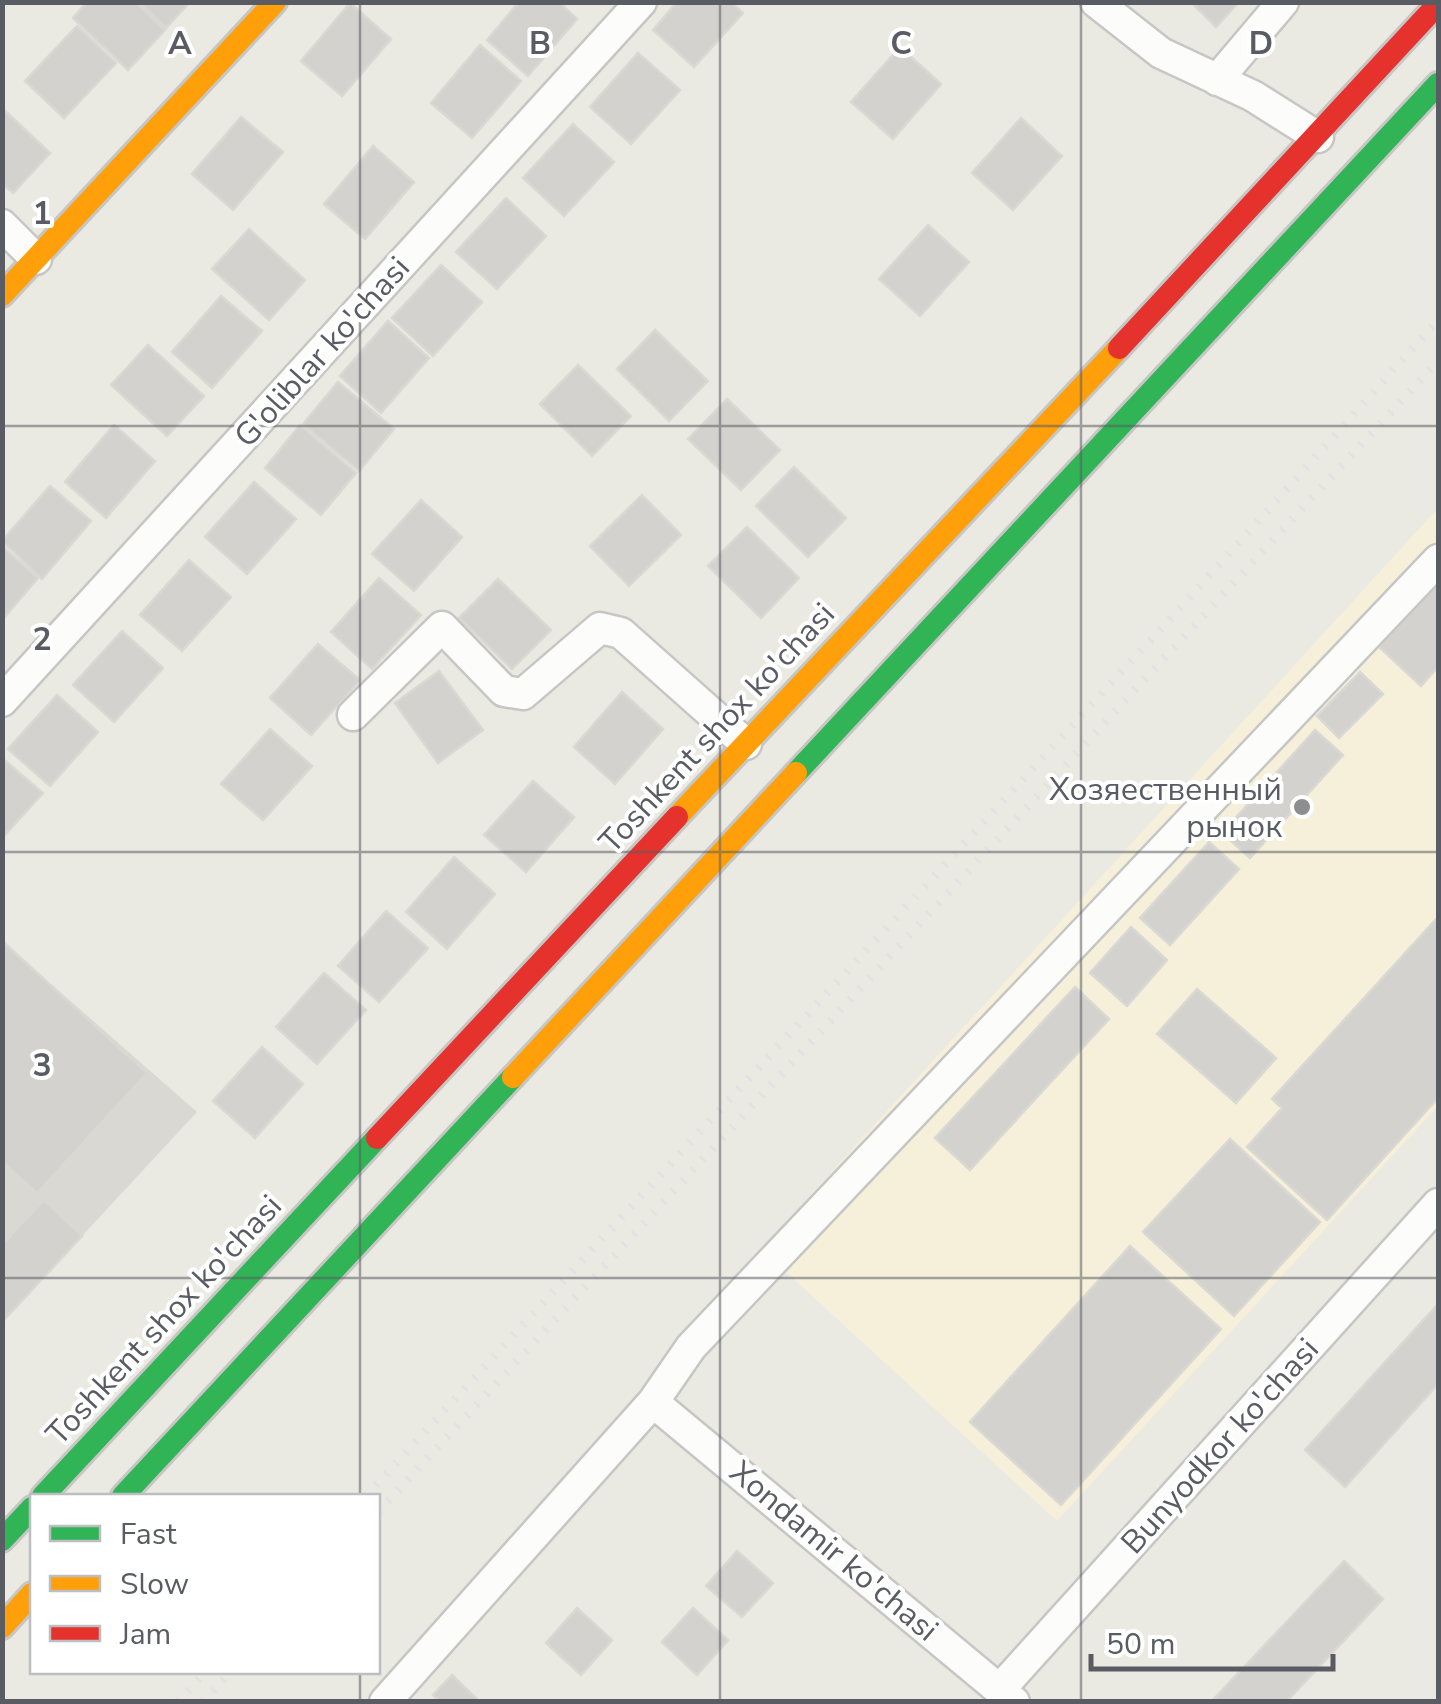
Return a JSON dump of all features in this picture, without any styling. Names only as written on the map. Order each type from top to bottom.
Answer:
[{"type":"main road","points":[[2,295],[275,2]]},
{"type":"main road","name":"Toshkent shox ko'chasi","points":[[46,1494],[1318,138],[1438,4]]},
{"type":"main road","points":[[125,1494],[1438,84]]},
{"type":"main road","points":[[2,1540],[30,1510]]},
{"type":"main road","points":[[2,1626],[30,1596]]},
{"type":"street","name":"G'oliblar ko'chasi","points":[[2,701],[642,2]]},
{"type":"street","points":[[1096,2],[1161,54],[1253,96],[1318,138]]},
{"type":"street","points":[[1217,80],[1283,2]]},
{"type":"street","points":[[2,225],[36,259]]},
{"type":"street","points":[[385,1702],[654,1402],[691,1347],[1438,560]]},
{"type":"street","points":[[353,715],[442,628],[504,690],[523,694],[600,628],[622,634],[746,744]]},
{"type":"street","name":"Bunyodkor ko'chasi","points":[[1007,1695],[1438,1204]]},
{"type":"street","name":"Xondamir ko'chasi","points":[[654,1402],[1007,1695]]},
{"type":"shaded area","name":"Хозяественный рынок","points":[[1438,508],[1438,1106],[1057,1521],[761,1249]]},
{"type":"shaded area","points":[[3,942],[197,1112],[3,1321]]},
{"type":"building","points":[[87,2],[136,2],[165,30],[128,70],[73,18]]},
{"type":"building","points":[[139,2],[190,2],[166,28]]},
{"type":"building","points":[[519,2],[559,2],[577,19],[528,76],[487,40]]},
{"type":"building","points":[[677,2],[731,2],[743,13],[694,67],[653,30]]},
{"type":"building","points":[[1191,2],[1239,2],[1216,27]]},
{"type":"building","points":[[350,3],[391,39],[342,96],[301,61]]},
{"type":"building","points":[[77,26],[116,63],[64,118],[25,81]]},
{"type":"building","points":[[480,45],[521,81],[472,138],[431,103]]},
{"type":"building","points":[[900,47],[941,84],[893,139],[851,102]]},
{"type":"building","points":[[638,53],[680,90],[631,144],[590,107]]},
{"type":"building","points":[[2,108],[50,153],[13,193],[2,183]]},
{"type":"building","points":[[241,117],[283,152],[233,210],[192,174]]},
{"type":"building","points":[[1021,118],[1062,156],[1013,210],[972,173]]},
{"type":"building","points":[[573,124],[614,162],[564,216],[523,178]]},
{"type":"building","points":[[373,146],[414,182],[365,239],[324,204]]},
{"type":"building","points":[[506,198],[546,236],[497,289],[456,252]]},
{"type":"building","points":[[928,225],[969,262],[920,316],[879,279]]},
{"type":"building","points":[[249,229],[305,280],[269,320],[212,269]]},
{"type":"building","points":[[441,265],[482,302],[433,356],[392,318]]},
{"type":"building","points":[[221,296],[262,331],[212,388],[172,352]]},
{"type":"building","points":[[388,321],[429,358],[381,413],[340,376]]},
{"type":"building","points":[[655,330],[708,381],[669,421],[617,369]]},
{"type":"building","points":[[148,345],[204,396],[167,436],[111,385]]},
{"type":"building","points":[[578,365],[631,416],[592,456],[540,404]]},
{"type":"building","points":[[338,382],[394,429],[359,471],[303,424]]},
{"type":"building","points":[[727,399],[780,450],[741,490],[688,439]]},
{"type":"building","points":[[114,425],[155,461],[106,518],[65,482]]},
{"type":"building","points":[[300,425],[356,473],[321,515],[265,468]]},
{"type":"building","points":[[794,467],[846,518],[808,557],[756,506]]},
{"type":"building","points":[[254,482],[296,519],[247,574],[205,537]]},
{"type":"building","points":[[50,486],[91,521],[42,579],[2,541]]},
{"type":"building","points":[[642,495],[681,535],[629,586],[590,546]]},
{"type":"building","points":[[421,500],[462,537],[414,591],[372,554]]},
{"type":"building","points":[[747,527],[799,578],[761,618],[708,566]]},
{"type":"building","points":[[2,546],[38,578],[2,620]]},
{"type":"building","points":[[189,560],[231,597],[182,651],[140,615]]},
{"type":"building","points":[[379,578],[421,615],[372,669],[331,632]]},
{"type":"building","points":[[498,579],[551,630],[512,669],[459,618]]},
{"type":"building","points":[[1438,582],[1438,667],[1421,686],[1379,647]]},
{"type":"building","points":[[122,631],[163,668],[114,722],[73,685]]},
{"type":"building","points":[[318,644],[360,680],[311,735],[270,698]]},
{"type":"building","points":[[439,671],[483,730],[438,763],[395,703]]},
{"type":"building","points":[[1360,672],[1383,694],[1339,738],[1317,716]]},
{"type":"building","points":[[622,692],[663,729],[615,784],[574,747]]},
{"type":"building","points":[[57,695],[98,732],[50,786],[8,749]]},
{"type":"building","points":[[270,729],[312,766],[263,820],[221,784]]},
{"type":"building","points":[[1315,730],[1343,755],[1250,858],[1222,833]]},
{"type":"building","points":[[2,758],[43,793],[2,838]]},
{"type":"building","points":[[533,781],[574,817],[526,872],[484,835]]},
{"type":"building","points":[[1209,842],[1239,869],[1170,945],[1140,918]]},
{"type":"building","points":[[454,857],[495,894],[447,949],[406,912]]},
{"type":"building","points":[[386,911],[428,948],[379,1002],[338,966]]},
{"type":"building","points":[[1438,917],[1438,1098],[1327,1220],[1247,1147],[1282,1108],[1272,1099]]},
{"type":"building","points":[[1131,927],[1167,960],[1127,1006],[1090,973]]},
{"type":"building","points":[[2,941],[147,1073],[37,1193],[2,1162]]},
{"type":"building","points":[[324,973],[366,1010],[317,1064],[276,1027]]},
{"type":"building","points":[[1075,987],[1109,1019],[970,1170],[935,1138]]},
{"type":"building","points":[[1197,989],[1276,1058],[1236,1103],[1157,1034]]},
{"type":"building","points":[[262,1047],[303,1084],[255,1138],[213,1101]]},
{"type":"building","points":[[1230,1139],[1320,1222],[1234,1316],[1143,1232]]},
{"type":"building","points":[[44,1200],[82,1236],[2,1322],[2,1245]]},
{"type":"building","points":[[1130,1246],[1221,1329],[1061,1505],[970,1422]]},
{"type":"building","points":[[1438,1304],[1438,1384],[1345,1487],[1305,1450]]},
{"type":"building","points":[[737,1551],[773,1583],[742,1617],[706,1586]]},
{"type":"building","points":[[1344,1561],[1383,1599],[1286,1702],[1211,1702]]},
{"type":"building","points":[[577,1608],[612,1640],[581,1675],[546,1643]]},
{"type":"building","points":[[693,1608],[728,1640],[697,1675],[662,1642]]},
{"type":"building","points":[[452,1675],[480,1702],[440,1702],[433,1695]]},
{"type":"railway","points":[[368,1494],[1191,596],[1438,320]]},
{"type":"railway","points":[[380,1510],[1438,361]]},
{"type":"railway","points":[[178,1702],[203,1674]]},
{"type":"railway","points":[[203,1702],[228,1674]]},
{"type":"traffic: fast","points":[[796,773],[1438,84]]},
{"type":"traffic: fast","points":[[125,1494],[513,1077]]},
{"type":"traffic: fast","points":[[45,1494],[377,1138]]},
{"type":"traffic: fast","points":[[2,1540],[30,1510]]},
{"type":"traffic: slow","points":[[2,295],[275,2]]},
{"type":"traffic: slow","points":[[677,817],[1119,348]]},
{"type":"traffic: slow","points":[[513,1077],[796,773]]},
{"type":"traffic: slow","points":[[2,1627],[30,1596]]},
{"type":"traffic: jam","points":[[1119,348],[1438,4]]},
{"type":"traffic: jam","points":[[377,1138],[677,817]]},
{"type":"place","name":"Хозяественный рынок","points":[[1302,807]]}]
